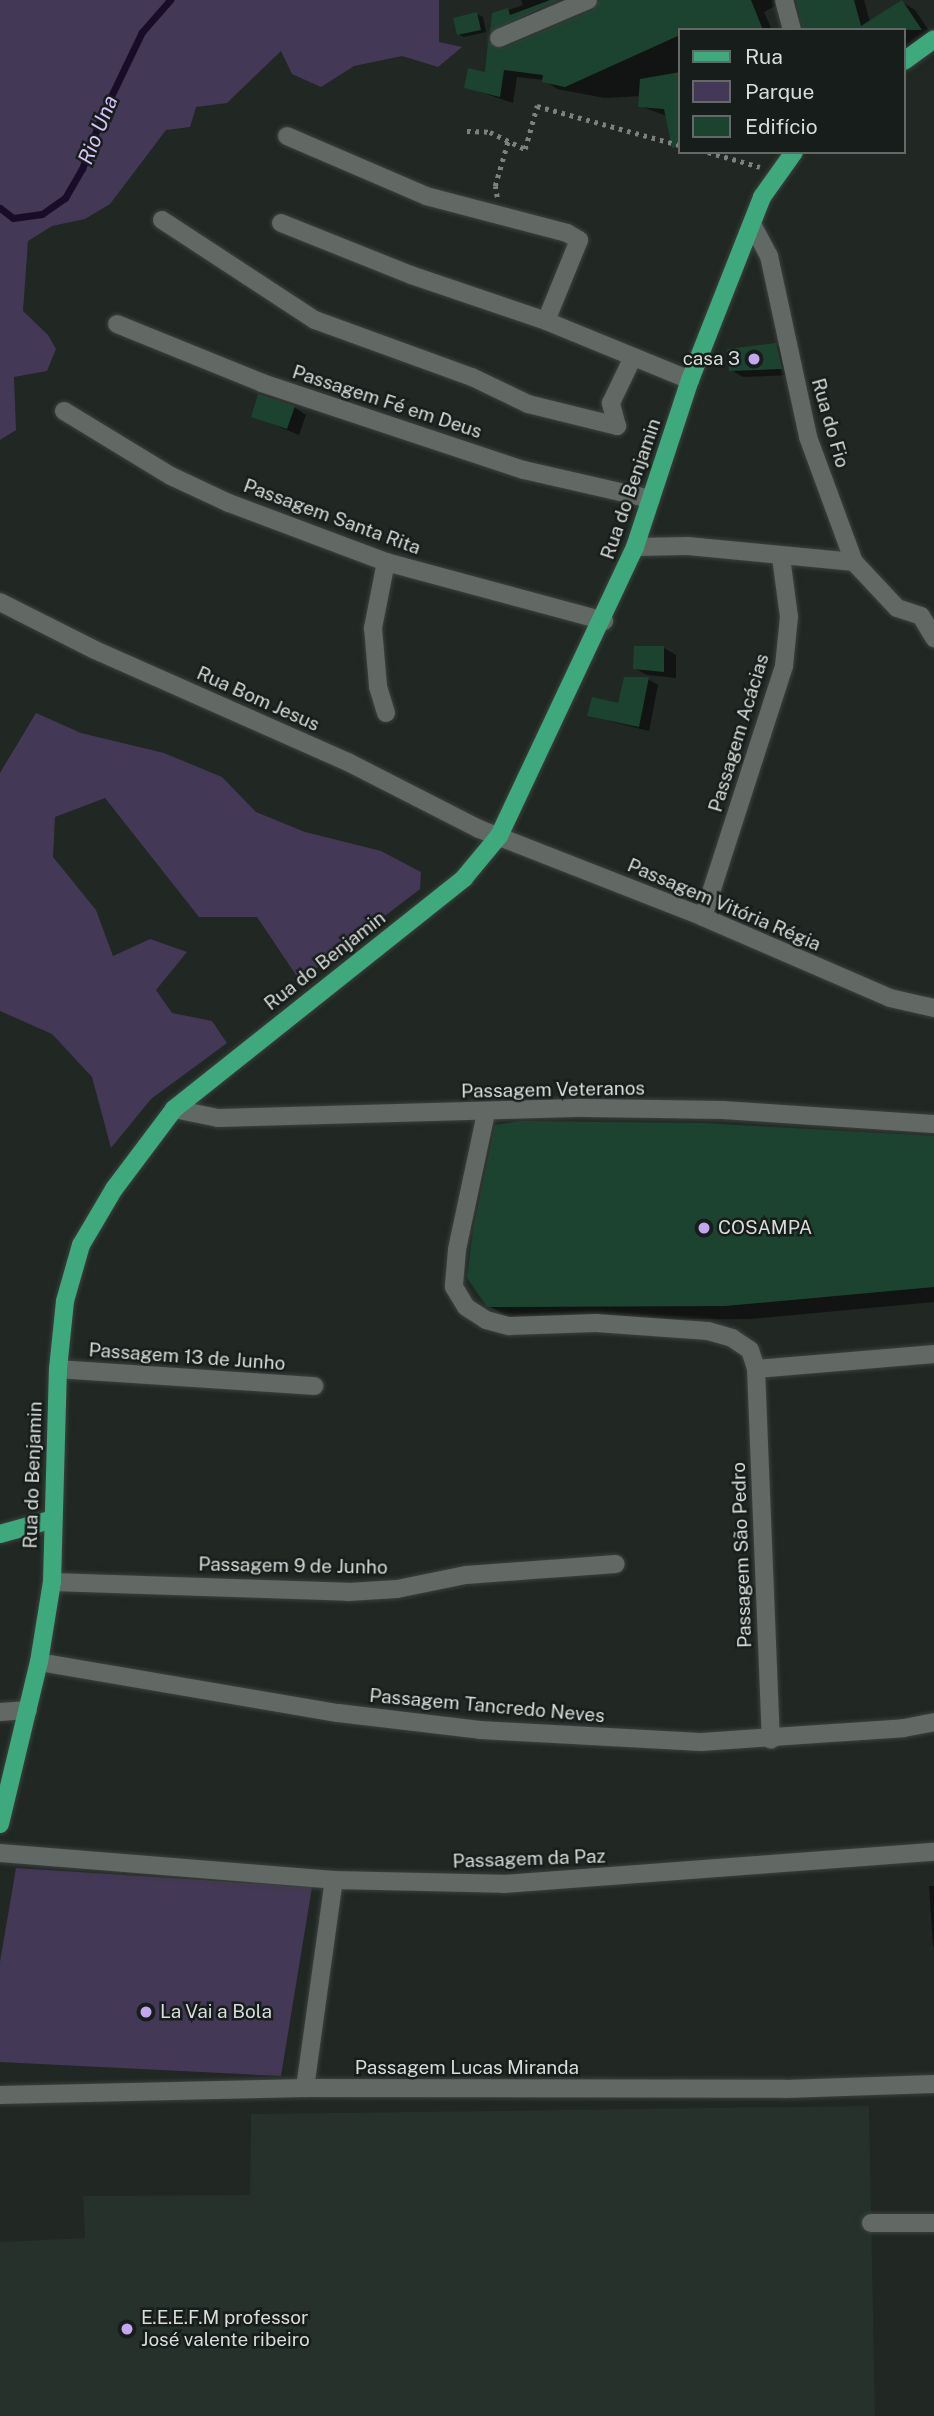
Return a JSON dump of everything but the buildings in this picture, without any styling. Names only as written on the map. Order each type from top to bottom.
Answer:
[{"type":"main road","points":[[906,60],[934,39]]},
{"type":"main road","name":"Rua do Benjamin","points":[[0,1824],[39,1662],[52,1582],[50,1520],[58,1369],[65,1301],[81,1245],[114,1189],[174,1109],[464,878],[499,836],[604,621],[635,547],[690,380],[762,197],[792,154]]},
{"type":"main road","points":[[0,1534],[50,1520]]},
{"type":"street","points":[[499,38],[588,0]]},
{"type":"street","points":[[784,0],[791,28]]},
{"type":"street","points":[[287,136],[426,195],[579,240],[546,321]]},
{"type":"street","points":[[162,220],[315,320],[471,377],[528,404],[617,426],[611,403],[632,359]]},
{"type":"street","points":[[281,223],[411,275],[546,321],[632,359],[690,380]]},
{"type":"street","name":"Rua do Fio","points":[[752,226],[769,256],[808,437],[854,562],[897,608],[921,616],[934,638]]},
{"type":"street","name":"Passagem Fé em Deus","points":[[117,324],[262,383],[524,470],[651,499]]},
{"type":"street","name":"Passagem Santa Rita","points":[[64,411],[171,476],[386,562],[604,621]]},
{"type":"street","points":[[635,547],[688,545],[780,557],[854,562]]},
{"type":"street","name":"Passagem Acácias","points":[[703,917],[784,666],[789,617],[780,557]]},
{"type":"street","points":[[386,562],[376,595],[373,628],[378,686],[386,713]]},
{"type":"street","name":"Rua Bom Jesus","points":[[0,602],[499,836]]},
{"type":"street","name":"Passagem Vitória Régia","points":[[499,836],[703,917],[890,998],[934,1007]]},
{"type":"street","name":"Passagem Veteranos","points":[[174,1109],[218,1118],[486,1113],[584,1108],[723,1110],[934,1124]]},
{"type":"street","points":[[486,1113],[457,1250],[454,1287],[466,1307],[486,1320],[509,1326],[596,1323],[708,1332],[732,1338],[750,1350],[756,1369],[934,1354]]},
{"type":"street","name":"Passagem 13 de Junho","points":[[58,1369],[314,1386]]},
{"type":"street","name":"Passagem São Pedro","points":[[756,1369],[771,1740]]},
{"type":"street","name":"Passagem 9 de Junho","points":[[52,1582],[348,1592],[397,1589],[466,1575],[616,1564]]},
{"type":"street","name":"Passagem Tancredo Neves","points":[[39,1662],[338,1713],[480,1730],[701,1742],[771,1740],[934,1721]]},
{"type":"street","points":[[0,1712],[28,1710]]},
{"type":"street","name":"Passagem da Paz","points":[[0,1853],[334,1881],[504,1884],[934,1852]]},
{"type":"street","points":[[306,2088],[334,1881]]},
{"type":"street","name":"Passagem Lucas Miranda","points":[[0,2095],[306,2088],[758,2090],[934,2084]]},
{"type":"street","points":[[872,2223],[934,2223]]},
{"type":"path","points":[[467,131],[490,132],[526,149],[537,106],[678,144]]},
{"type":"path","points":[[500,215],[495,186],[508,141]]},
{"type":"path","points":[[715,154],[778,172]]},
{"type":"shaded area","points":[[869,2106],[875,2416],[0,2416],[0,2242],[85,2238],[83,2196],[250,2195],[251,2114]]},
{"type":"green space","points":[[0,0],[439,0],[439,42],[462,47],[438,67],[402,56],[354,66],[321,87],[292,74],[281,51],[227,103],[196,107],[190,127],[166,130],[110,204],[85,219],[52,226],[28,241],[23,311],[48,335],[56,349],[47,371],[14,377],[16,430],[0,440]]},
{"type":"green space","points":[[36,713],[81,733],[164,753],[222,777],[256,812],[305,832],[381,851],[421,872],[420,889],[300,981],[257,917],[199,917],[105,798],[55,817],[53,857],[96,910],[113,956],[150,939],[187,952],[156,990],[172,1013],[212,1021],[227,1043],[151,1099],[111,1148],[92,1077],[52,1034],[0,1011],[0,773]]},
{"type":"green space","name":"La Vai a Bola","points":[[16,1868],[312,1887],[281,2076],[0,2062],[0,1962]]},
{"type":"waterway","name":"Rio Una","points":[[0,208],[13,218],[42,214],[65,198],[82,169],[102,115],[142,32],[170,0]]},
{"type":"place","name":"casa 3","points":[[754,359]]},
{"type":"place","name":"COSAMPA","points":[[704,1228]]},
{"type":"place","name":"La Vai a Bola","points":[[146,2012]]},
{"type":"place","name":"E.E.E.F.M professor José valente ribeiro","points":[[127,2329]]}]
